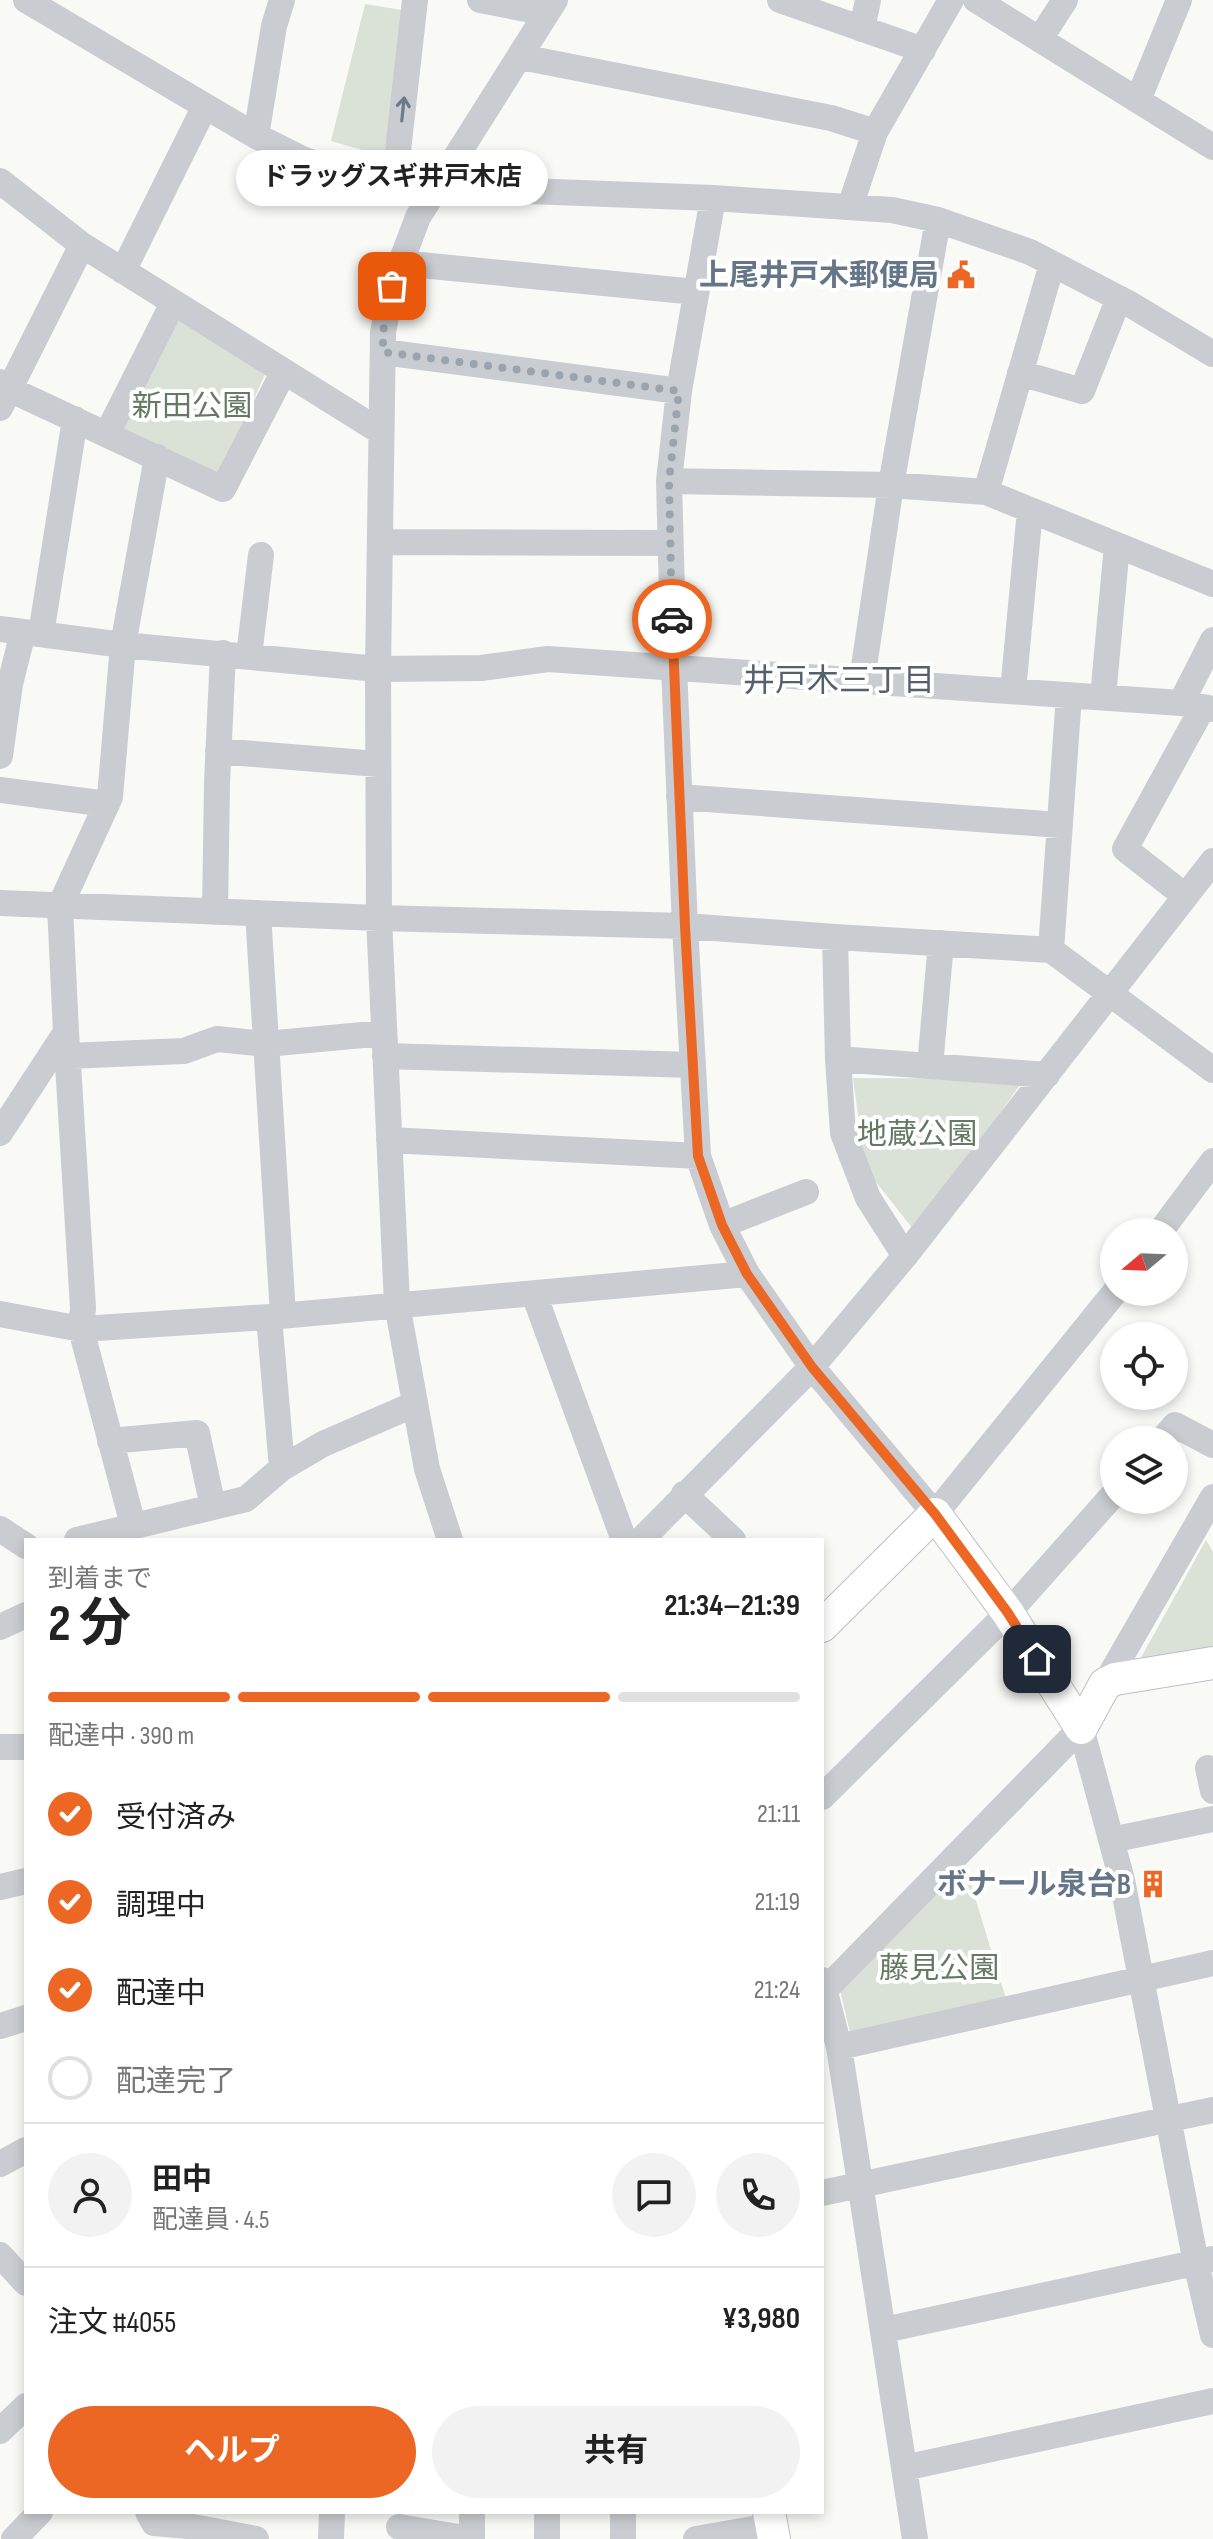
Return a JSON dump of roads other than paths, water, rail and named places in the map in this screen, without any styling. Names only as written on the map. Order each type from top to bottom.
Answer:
[{"type":"main road","points":[[824,1624],[935,1514],[1008,1613],[1081,1728],[1105,1684],[1115,1679],[1213,1663]]},
{"type":"street","points":[[26,0],[256,136],[304,160],[394,186],[713,198],[892,210],[938,220],[1030,252],[1209,342]]},
{"type":"street","points":[[256,136],[274,26],[282,0]]},
{"type":"street","points":[[394,186],[415,0]]},
{"type":"street","points":[[449,1538],[427,1469],[397,1304],[379,918],[381,432],[383,332],[392,286],[418,217],[551,6],[480,0]]},
{"type":"street","points":[[780,0],[923,50]]},
{"type":"street","points":[[862,29],[868,0]]},
{"type":"street","points":[[850,207],[875,132],[951,0]]},
{"type":"street","points":[[976,0],[1213,147]]},
{"type":"street","points":[[1040,39],[1065,0]]},
{"type":"street","points":[[1138,100],[1179,0]]},
{"type":"street","points":[[521,57],[831,118],[875,132]]},
{"type":"street","points":[[123,271],[205,106]]},
{"type":"street","points":[[0,181],[82,245],[381,432]]},
{"type":"street","points":[[713,198],[679,391],[669,481],[679,797],[698,1156],[722,1225],[747,1274],[812,1367],[935,1514],[1104,1306]]},
{"type":"street","points":[[862,680],[891,485],[938,220]]},
{"type":"street","points":[[82,245],[3,393],[75,419],[223,489],[283,373]]},
{"type":"street","points":[[400,263],[696,292]]},
{"type":"street","points":[[986,492],[1052,264]]},
{"type":"street","points":[[1020,373],[1082,391],[1119,298]]},
{"type":"street","points":[[107,434],[173,303]]},
{"type":"street","points":[[383,352],[679,391]]},
{"type":"street","points":[[0,756],[10,684],[75,419]]},
{"type":"street","points":[[133,1525],[81,1329],[83,1308],[60,906],[110,797],[123,645],[157,457]]},
{"type":"street","points":[[669,481],[891,485],[986,492],[1213,584]]},
{"type":"street","points":[[1013,691],[1030,510]]},
{"type":"street","points":[[380,542],[670,543]]},
{"type":"street","points":[[1103,697],[1117,545]]},
{"type":"street","points":[[215,912],[218,751],[236,655],[261,555]]},
{"type":"street","points":[[22,632],[123,645],[378,669],[481,668],[548,659],[1199,706]]},
{"type":"street","points":[[1185,896],[1125,849],[1199,706],[1213,640]]},
{"type":"street","points":[[1051,950],[1069,695]]},
{"type":"street","points":[[218,751],[378,764]]},
{"type":"street","points":[[0,790],[107,804]]},
{"type":"street","points":[[679,797],[1060,825]]},
{"type":"street","points":[[643,1538],[812,1367],[905,1256],[1213,861]]},
{"type":"street","points":[[0,903],[685,926],[1051,950],[1213,1070]]},
{"type":"street","points":[[258,913],[282,1468]]},
{"type":"street","points":[[835,937],[843,1133],[868,1198],[905,1256]]},
{"type":"street","points":[[930,1066],[941,943]]},
{"type":"street","points":[[67,1044],[184,1051],[217,1039],[266,1044],[385,1044],[693,1065]]},
{"type":"street","points":[[0,1133],[67,1044]]},
{"type":"street","points":[[838,1059],[1047,1075]]},
{"type":"street","points":[[389,1140],[698,1156]]},
{"type":"street","points":[[1170,1218],[1213,1161]]},
{"type":"street","points":[[722,1225],[806,1192]]},
{"type":"street","points":[[0,1314],[81,1329],[276,1316],[747,1274]]},
{"type":"street","points":[[534,1294],[623,1538]]},
{"type":"street","points":[[84,1538],[246,1499],[282,1468],[323,1444],[415,1404]]},
{"type":"street","points":[[1188,1432],[1213,1445]]},
{"type":"street","points":[[110,1441],[197,1433],[213,1507]]},
{"type":"street","points":[[684,1494],[731,1538]]},
{"type":"street","points":[[824,1795],[1008,1613],[1100,1510]]},
{"type":"street","points":[[1105,1684],[1210,1513]]},
{"type":"street","points":[[0,1529],[24,1545]]},
{"type":"street","points":[[0,1627],[24,1616]]},
{"type":"street","points":[[915,2539],[839,2047],[824,1984],[1081,1728],[1122,1880],[1167,2120],[1204,2261],[1213,2335]]},
{"type":"street","points":[[0,1747],[24,1747]]},
{"type":"street","points":[[1111,1840],[1213,1819]]},
{"type":"street","points":[[0,1887],[24,1881]]},
{"type":"street","points":[[839,2047],[1213,1963]]},
{"type":"street","points":[[824,2193],[1213,2110]]},
{"type":"street","points":[[0,2164],[24,2151]]},
{"type":"street","points":[[0,2255],[24,2281]]},
{"type":"street","points":[[884,2330],[1204,2261]]},
{"type":"street","points":[[904,2468],[1213,2401]]},
{"type":"street","points":[[0,2431],[24,2408]]},
{"type":"street","points":[[14,2539],[38,2514]]},
{"type":"street","points":[[331,2539],[332,2514]]},
{"type":"street","points":[[399,2526],[471,2539],[472,2514]]},
{"type":"street","points":[[547,2514],[547,2539]]},
{"type":"street","points":[[623,2514],[623,2539]]},
{"type":"street","points":[[154,2525],[188,2526],[256,2539]]},
{"type":"street","points":[[696,2539],[772,2526]]},
{"type":"place","name":"上尾井戸木郵便局","points":[[961,275]]},
{"type":"place","name":"ドラッグスギ井戸木店","points":[[392,286]]},
{"type":"place","name":"ボナール泉台B","points":[[1153,1884]]},
{"type":"district","name":"井戸木三丁目","points":[[839,680]]},
{"type":"park label","name":"新田公園","points":[[192,406]]},
{"type":"park label","name":"地蔵公園","points":[[917,1134]]},
{"type":"park label","name":"藤見公園","points":[[939,1968]]}]
